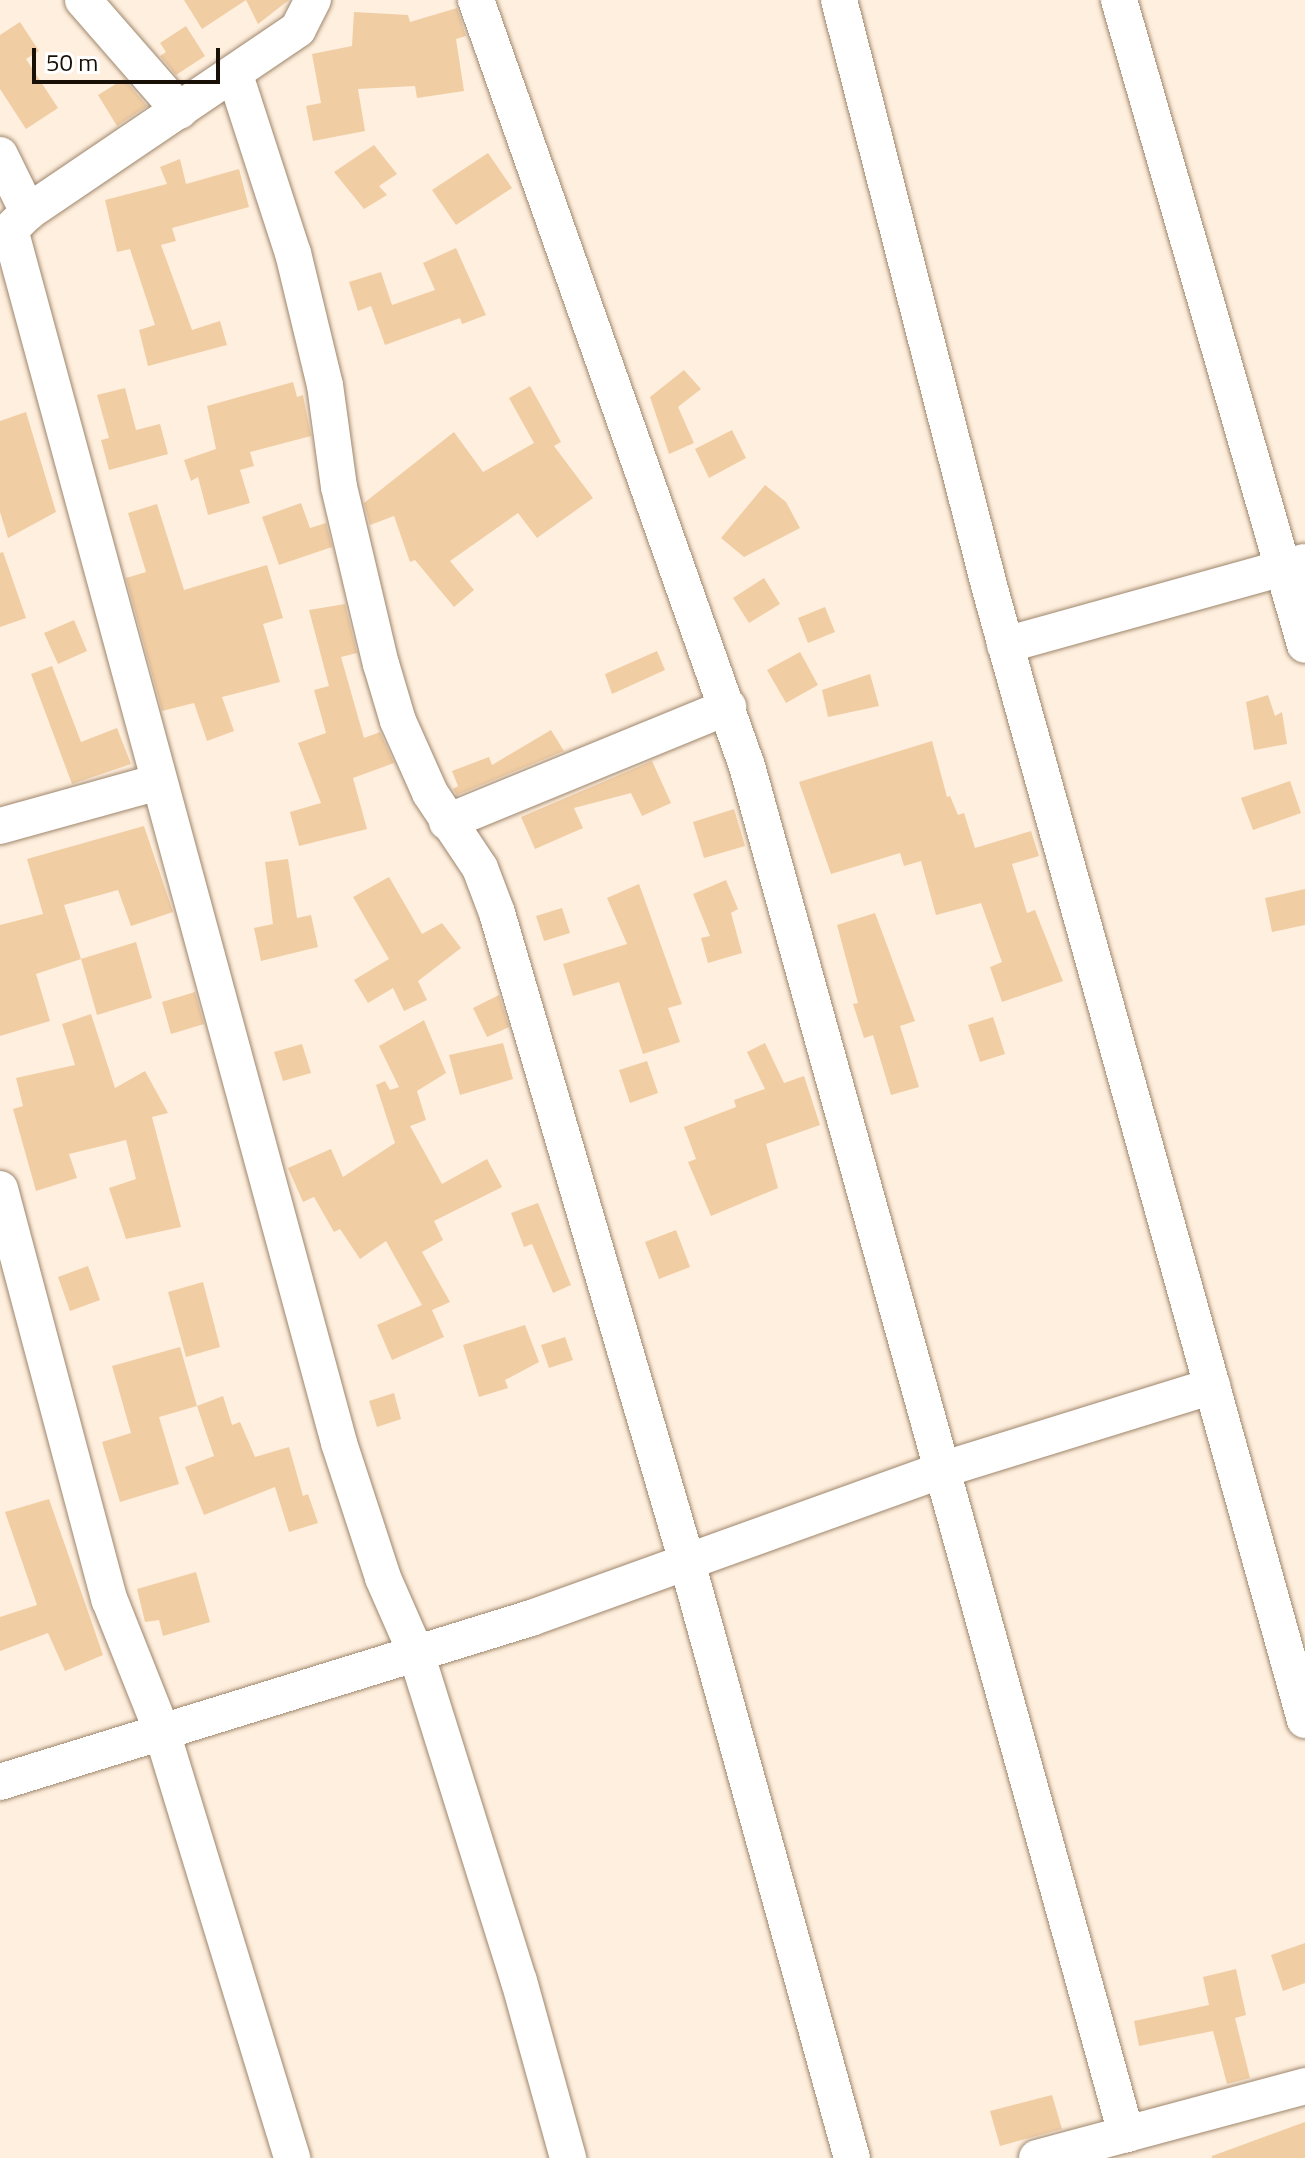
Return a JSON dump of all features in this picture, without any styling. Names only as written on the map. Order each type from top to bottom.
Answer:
[{"type":"street","points":[[83,0],[180,111]]},
{"type":"street","points":[[13,228],[298,29],[313,0]]},
{"type":"street","points":[[476,0],[728,707],[1126,2134]]},
{"type":"street","points":[[839,0],[1005,645],[1305,1720]]},
{"type":"street","points":[[1119,0],[1295,565],[1305,645]]},
{"type":"street","points":[[235,75],[311,326],[325,385],[339,487],[381,664],[398,721],[447,822],[480,868],[497,913],[687,1562],[852,2158]]},
{"type":"street","points":[[0,155],[13,228],[159,782],[339,1443],[383,1578],[416,1653],[519,1981],[568,2158]]},
{"type":"street","points":[[1005,645],[1295,565]]},
{"type":"street","points":[[447,822],[728,707]]},
{"type":"street","points":[[0,826],[159,782]]},
{"type":"street","points":[[0,1189],[110,1601],[161,1729],[292,2158]]},
{"type":"street","points":[[0,1782],[161,1729],[416,1653],[687,1562],[941,1470],[1212,1386]]},
{"type":"street","points":[[1037,2158],[1305,2086]]},
{"type":"building","points":[[184,0],[246,0],[202,29]]},
{"type":"building","points":[[246,0],[289,0],[258,24]]},
{"type":"building","points":[[457,8],[466,36],[456,39],[464,91],[417,98],[415,86],[358,89],[365,131],[313,141],[306,106],[321,103],[312,54],[352,46],[354,12],[408,15],[410,22]]},
{"type":"building","points":[[20,22],[39,51],[26,59],[58,108],[26,129],[0,89],[0,35]]},
{"type":"building","points":[[186,26],[205,56],[176,75],[160,56],[166,52],[160,43]]},
{"type":"building","points":[[124,79],[147,106],[117,126],[98,95]]},
{"type":"building","points":[[374,145],[397,174],[379,186],[387,195],[364,209],[334,172]]},
{"type":"building","points":[[488,153],[512,188],[456,225],[432,190]]},
{"type":"building","points":[[180,159],[186,184],[239,169],[249,207],[172,228],[176,241],[161,245],[192,330],[220,321],[227,345],[148,366],[139,330],[155,325],[130,249],[117,252],[105,200],[167,184],[160,167]]},
{"type":"building","points":[[456,248],[486,315],[462,324],[460,318],[385,345],[371,306],[358,311],[349,282],[381,272],[392,305],[435,290],[423,263]]},
{"type":"building","points":[[684,370],[701,389],[678,407],[694,443],[669,454],[650,397]]},
{"type":"building","points":[[293,382],[297,397],[303,395],[311,436],[250,452],[254,466],[240,470],[250,503],[208,515],[198,477],[191,481],[184,460],[216,449],[207,406]]},
{"type":"building","points":[[530,386],[561,442],[554,446],[593,498],[537,538],[518,513],[450,561],[474,590],[454,607],[415,560],[410,562],[394,516],[370,525],[364,503],[454,432],[483,472],[534,443],[509,398]]},
{"type":"building","points":[[125,388],[136,430],[160,424],[168,454],[109,470],[101,440],[109,438],[97,395]]},
{"type":"building","points":[[26,412],[56,512],[8,538],[0,512],[0,421]]},
{"type":"building","points":[[732,430],[746,458],[709,478],[695,449]]},
{"type":"building","points":[[765,485],[786,502],[800,528],[744,557],[721,538]]},
{"type":"building","points":[[301,503],[310,528],[326,523],[332,547],[279,565],[262,517]]},
{"type":"building","points":[[157,504],[184,590],[267,565],[283,618],[263,624],[280,682],[222,697],[234,731],[207,741],[194,703],[162,711],[126,578],[146,572],[128,513]]},
{"type":"building","points":[[3,552],[26,618],[0,627],[0,553]]},
{"type":"building","points":[[764,578],[780,604],[749,623],[733,598]]},
{"type":"building","points":[[345,604],[357,653],[341,657],[364,738],[380,732],[394,763],[353,778],[367,829],[299,846],[290,812],[321,803],[298,743],[326,733],[314,690],[329,686],[309,610]]},
{"type":"building","points":[[825,607],[835,632],[808,643],[798,618]]},
{"type":"building","points":[[74,620],[87,651],[58,664],[44,633]]},
{"type":"building","points":[[657,651],[665,670],[612,694],[605,674]]},
{"type":"building","points":[[800,652],[818,685],[786,703],[767,670]]},
{"type":"building","points":[[52,666],[81,742],[117,728],[131,764],[72,784],[31,674]]},
{"type":"building","points":[[870,674],[879,706],[828,717],[822,690]]},
{"type":"building","points":[[1268,695],[1275,716],[1282,712],[1287,744],[1254,750],[1246,702]]},
{"type":"building","points":[[551,730],[564,751],[457,795],[453,789],[458,786],[452,771],[489,757],[492,765]]},
{"type":"building","points":[[932,741],[947,797],[950,796],[958,815],[964,813],[975,848],[1031,831],[1039,856],[1012,864],[1027,913],[1035,910],[1063,981],[1002,1002],[990,967],[1002,962],[981,903],[936,915],[921,861],[904,866],[900,853],[831,874],[799,782]]},
{"type":"building","points":[[652,761],[671,803],[642,816],[631,793],[574,808],[583,828],[535,849],[521,817]]},
{"type":"building","points":[[1290,781],[1301,813],[1253,830],[1241,798]]},
{"type":"building","points":[[734,809],[745,846],[704,858],[693,822]]},
{"type":"building","points":[[144,826],[173,912],[131,926],[118,890],[64,905],[81,959],[36,974],[50,1021],[0,1036],[0,925],[43,914],[27,859]]},
{"type":"building","points":[[288,859],[297,918],[311,915],[318,947],[261,961],[254,928],[273,924],[265,862]]},
{"type":"building","points":[[389,877],[422,934],[442,923],[461,948],[418,981],[427,1000],[404,1011],[393,988],[368,1003],[354,980],[389,959],[353,897]]},
{"type":"building","points":[[726,880],[738,909],[731,913],[742,953],[708,963],[701,938],[710,936],[693,894]]},
{"type":"building","points":[[639,884],[682,1004],[668,1008],[680,1042],[643,1054],[619,982],[573,996],[563,964],[627,944],[607,898]]},
{"type":"building","points":[[1305,889],[1305,925],[1272,932],[1265,898]]},
{"type":"building","points":[[562,908],[570,933],[544,941],[536,916]]},
{"type":"building","points":[[875,913],[915,1021],[900,1026],[919,1087],[891,1095],[873,1035],[864,1038],[853,1004],[858,1003],[837,925]]},
{"type":"building","points":[[136,942],[152,998],[97,1015],[81,959]]},
{"type":"building","points":[[195,992],[204,1024],[171,1034],[162,1002]]},
{"type":"building","points":[[499,995],[509,1027],[487,1037],[473,1008]]},
{"type":"building","points":[[91,1014],[115,1088],[145,1071],[168,1113],[152,1117],[181,1227],[126,1239],[109,1188],[136,1179],[126,1140],[69,1154],[77,1178],[36,1191],[13,1109],[23,1106],[16,1078],[75,1065],[62,1024]]},
{"type":"building","points":[[993,1017],[1005,1054],[980,1062],[968,1025]]},
{"type":"building","points":[[424,1020],[446,1073],[417,1091],[426,1120],[410,1126],[442,1184],[487,1159],[502,1187],[434,1221],[443,1240],[422,1252],[450,1302],[432,1310],[444,1337],[392,1360],[377,1325],[422,1305],[386,1241],[360,1259],[340,1229],[334,1232],[314,1197],[303,1202],[288,1168],[331,1149],[343,1177],[395,1143],[376,1085],[385,1081],[390,1090],[399,1087],[379,1046]]},
{"type":"building","points":[[503,1043],[513,1079],[460,1095],[449,1055]]},
{"type":"building","points":[[765,1043],[784,1083],[804,1076],[820,1125],[766,1144],[778,1188],[711,1216],[688,1162],[696,1159],[684,1127],[736,1107],[734,1100],[765,1089],[747,1052]]},
{"type":"building","points":[[302,1044],[311,1073],[283,1081],[274,1052]]},
{"type":"building","points":[[647,1061],[658,1093],[630,1103],[619,1070]]},
{"type":"building","points":[[538,1203],[571,1285],[553,1293],[532,1244],[524,1247],[511,1213]]},
{"type":"building","points":[[676,1230],[690,1267],[659,1279],[645,1242]]},
{"type":"building","points":[[88,1266],[100,1300],[70,1311],[58,1277]]},
{"type":"building","points":[[203,1282],[220,1347],[186,1357],[168,1292]]},
{"type":"building","points":[[525,1325],[539,1362],[505,1380],[508,1388],[479,1397],[463,1345]]},
{"type":"building","points":[[565,1337],[573,1360],[549,1368],[541,1345]]},
{"type":"building","points":[[180,1347],[197,1406],[159,1417],[179,1484],[120,1502],[102,1442],[131,1433],[112,1366]]},
{"type":"building","points":[[394,1393],[401,1419],[377,1427],[369,1401]]},
{"type":"building","points":[[223,1396],[232,1425],[240,1422],[255,1457],[289,1447],[303,1496],[308,1494],[318,1523],[289,1532],[275,1487],[204,1515],[185,1467],[214,1456],[197,1406]]},
{"type":"building","points":[[49,1499],[103,1655],[65,1671],[48,1633],[0,1651],[0,1617],[37,1605],[5,1512]]},
{"type":"building","points":[[196,1572],[210,1622],[163,1636],[159,1620],[145,1622],[137,1589]]},
{"type":"building","points":[[1305,1943],[1305,1983],[1283,1991],[1271,1955]]},
{"type":"building","points":[[1236,1969],[1246,2015],[1235,2018],[1250,2078],[1227,2084],[1213,2031],[1139,2046],[1134,2021],[1209,2005],[1203,1977]]},
{"type":"building","points":[[1052,2095],[1062,2129],[1000,2146],[990,2111]]},
{"type":"building","points":[[1305,2122],[1305,2158],[1212,2158],[1212,2156]]}]
